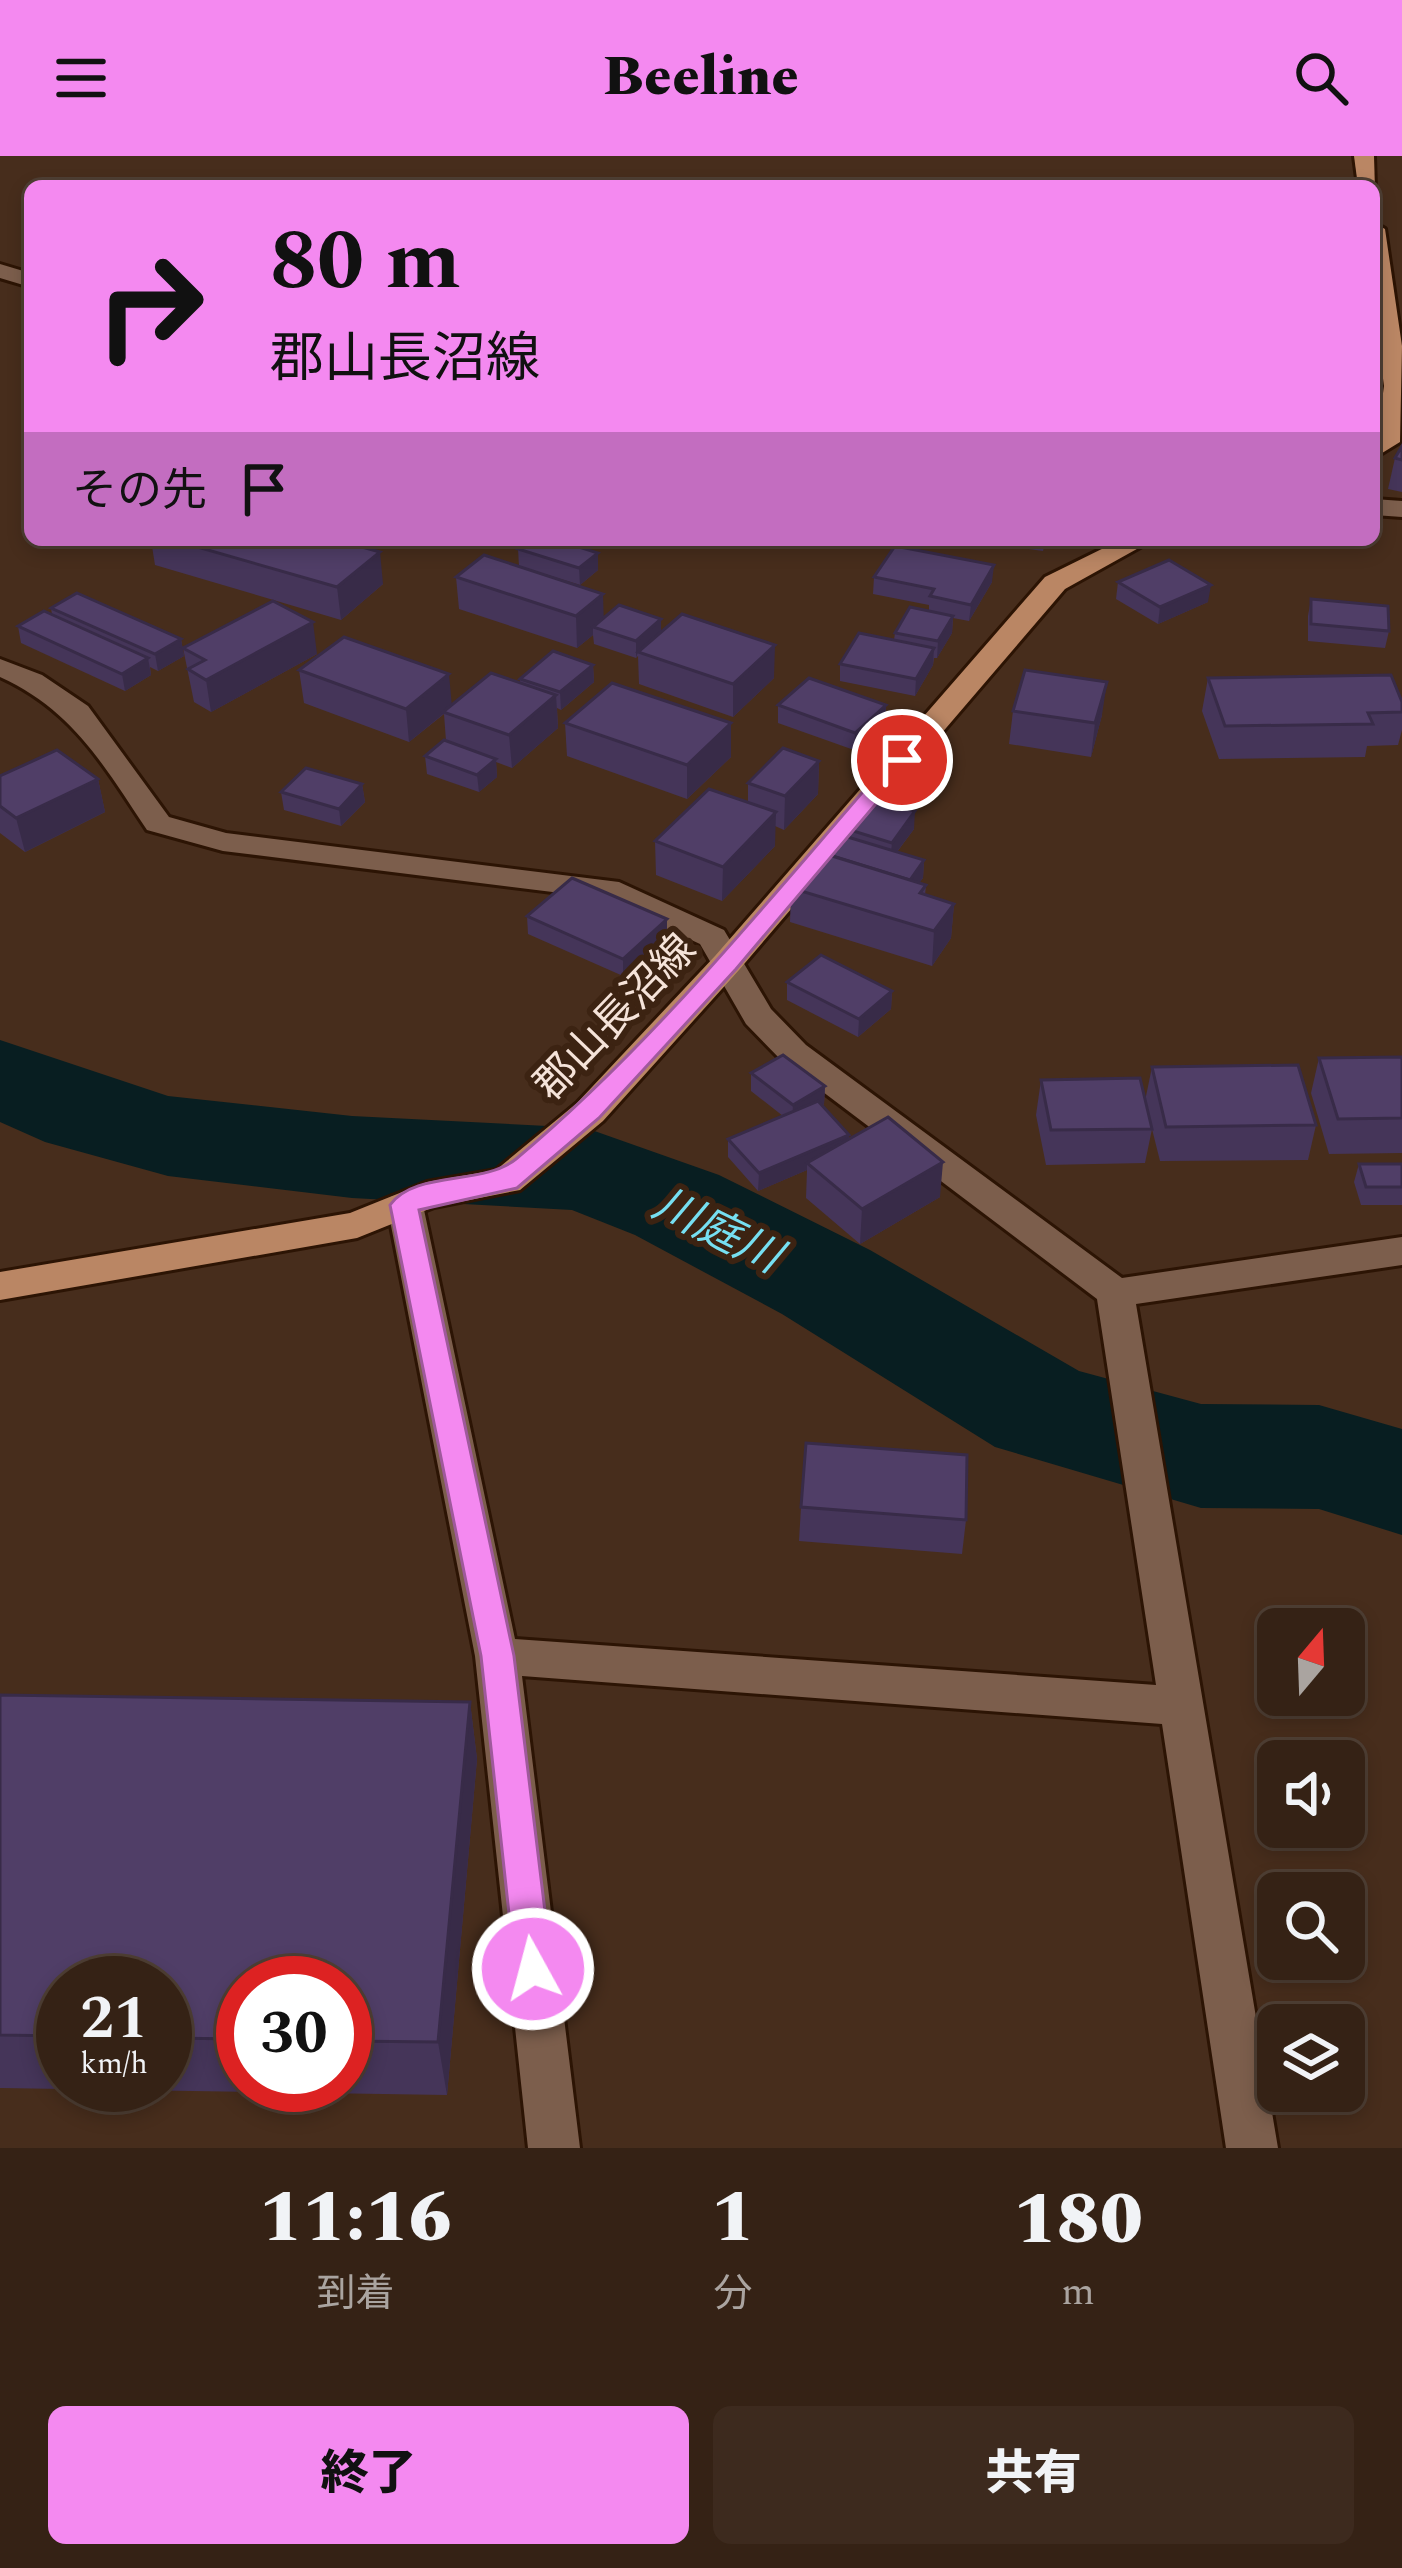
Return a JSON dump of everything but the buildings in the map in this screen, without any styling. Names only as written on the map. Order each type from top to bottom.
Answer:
[{"type":"main road","points":[[1380,273],[1396,386],[1388,442],[1380,447]]},
{"type":"main road","name":"郡山長沼線","points":[[0,1286],[357,1225],[416,1200],[507,1181],[590,1112],[727,963],[1055,583],[1128,546]]},
{"type":"street","points":[[0,667],[60,697],[89,721],[108,740],[158,823],[223,842],[608,889],[712,937],[758,1016],[794,1053],[1115,1293],[1128,1349],[1140,1460],[1252,2148]]},
{"type":"street","points":[[416,1200],[497,1656],[554,2148]]},
{"type":"street","points":[[1115,1293],[1402,1251]]},
{"type":"street","points":[[497,1656],[1180,1706]]},
{"type":"waterway","name":"川庭川","points":[[0,1078],[86,1114],[168,1136],[352,1157],[586,1169],[677,1205],[826,1282],[1041,1411],[1201,1456],[1319,1457],[1402,1482]]},
{"type":"route","points":[[533,1969],[497,1656],[404,1205],[507,1181],[590,1112],[727,963],[902,760]]}]
